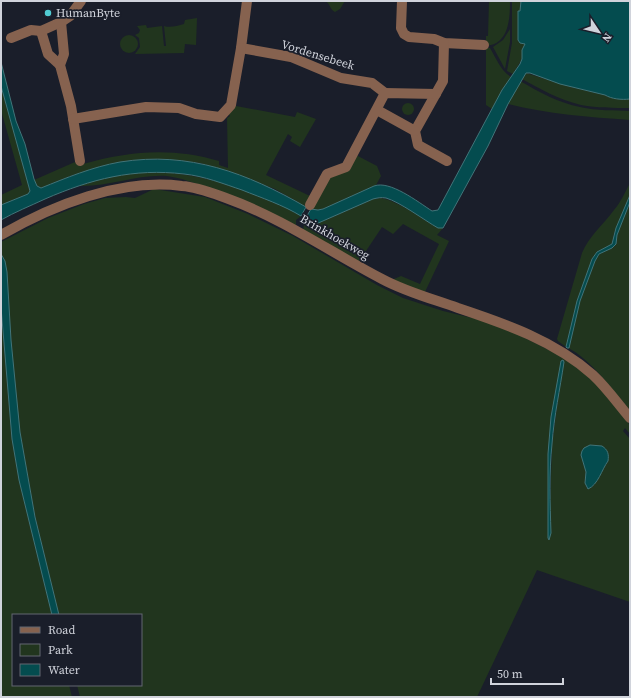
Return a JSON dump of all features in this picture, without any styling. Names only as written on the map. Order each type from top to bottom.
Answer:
[{"type":"street","points":[[10,38],[31,30],[41,31],[61,22],[73,13],[81,1]]},
{"type":"street","points":[[73,119],[146,107],[179,108],[196,114],[220,116],[231,104],[241,48],[247,1]]},
{"type":"street","points":[[402,1],[401,28],[404,34],[409,37],[434,38],[444,43],[484,45]]},
{"type":"street","points":[[61,22],[64,54],[60,65],[73,119],[80,161]]},
{"type":"street","points":[[41,31],[48,54],[60,65]]},
{"type":"street","points":[[444,43],[444,80],[415,131],[418,145],[447,161]]},
{"type":"street","name":"Vordensebeek","points":[[241,48],[290,57],[341,78],[372,83],[384,93]]},
{"type":"street","points":[[310,205],[327,174],[346,167],[377,110],[384,93],[436,94]]},
{"type":"street","points":[[377,110],[415,131]]},
{"type":"street","name":"Brinkhoekweg","points":[[1,235],[50,211],[81,199],[122,188],[152,184],[183,186],[207,191],[252,207],[384,280],[512,326],[552,346],[594,376],[630,418]]},
{"type":"green space","points":[[325,1],[345,1],[340,9],[335,12]]},
{"type":"green space","points":[[489,1],[510,1],[507,30],[504,36],[494,44],[486,46],[486,36],[488,36]]},
{"type":"green space","points":[[512,1],[521,1],[520,11],[518,11],[518,40],[519,42],[525,44],[522,50],[522,59],[513,74],[507,71],[512,43]]},
{"type":"green space","points":[[197,18],[196,45],[185,44],[184,53],[135,54],[140,47],[139,38],[135,35],[139,33],[140,30],[137,26],[146,25],[147,28],[162,26],[164,46],[166,46],[164,26],[171,27],[184,24],[185,20]]},
{"type":"green space","points":[[510,29],[510,42],[505,69],[493,47],[503,40]]},
{"type":"green space","points":[[129,35],[135,38],[138,44],[135,50],[129,53],[123,50],[120,44],[123,38]]},
{"type":"green space","points":[[486,48],[490,48],[502,68],[511,77],[492,109],[486,105]]},
{"type":"green space","points":[[526,73],[571,87],[611,97],[630,99],[630,108],[593,107],[573,103],[550,94],[522,79]]},
{"type":"green space","points":[[520,81],[549,97],[564,103],[593,109],[630,111],[630,120],[553,113],[508,104]]},
{"type":"green space","points":[[1,86],[30,191],[28,194],[1,205],[1,195],[22,185],[1,110]]},
{"type":"green space","points":[[406,103],[410,103],[414,109],[410,115],[406,115],[402,111],[402,107]]},
{"type":"green space","points":[[236,106],[295,117],[297,112],[316,119],[300,147],[290,141],[292,137],[288,134],[266,175],[310,196],[306,207],[275,189],[235,174],[200,163],[172,160],[152,159],[73,175],[41,188],[37,186],[34,180],[75,162],[76,164],[83,162],[83,164],[117,156],[151,152],[167,152],[202,157],[219,161],[219,165],[228,168],[227,118],[230,116],[228,113]]},
{"type":"green space","points":[[356,155],[377,166],[381,176],[376,185],[323,209],[311,209],[328,177]]},
{"type":"green space","points":[[136,172],[177,174],[199,177],[222,183],[284,206],[301,216],[296,220],[296,227],[208,188],[183,179],[167,176],[145,177],[101,185],[79,186],[100,179]]},
{"type":"green space","points":[[630,183],[630,195],[614,234],[612,244],[597,252],[592,259],[577,301],[566,347],[557,339],[582,253],[592,236],[619,204]]},
{"type":"green space","points":[[154,189],[205,197],[248,214],[293,236],[377,285],[403,298],[443,311],[485,320],[505,328],[563,357],[593,379],[630,425],[630,434],[625,428],[623,431],[630,439],[630,602],[537,570],[477,697],[80,697],[77,686],[142,686],[142,614],[59,614],[37,524],[23,455],[13,372],[7,272],[5,261],[1,254],[1,242],[48,218],[84,204],[105,198],[135,198]],"holes":[[[563,361],[552,444],[550,510],[548,539],[548,454]],[[588,446],[608,461],[593,486],[587,488],[585,482],[586,471],[582,459],[582,451]]]},
{"type":"green space","points":[[381,198],[403,206],[438,228],[443,228],[437,235],[449,241],[424,294],[393,282],[394,279],[401,276],[420,284],[439,244],[403,224],[393,234],[382,227],[358,263],[303,230],[305,219],[308,223],[316,224],[373,199]]},
{"type":"green space","points":[[630,202],[630,410],[585,359],[568,348],[580,301],[595,261],[599,254],[612,248],[616,244],[617,235]]},
{"type":"green space","points":[[1,307],[12,439],[19,480],[52,614],[12,614],[12,686],[69,686],[72,697],[1,697]]},
{"type":"water","points":[[521,1],[630,1],[630,99],[614,98],[560,84],[530,73],[526,73],[508,104],[488,146],[443,228],[438,228],[398,203],[386,198],[373,199],[316,224],[310,224],[305,219],[311,209],[323,209],[374,186],[381,185],[388,186],[404,193],[432,211],[438,210],[502,90],[522,59],[522,50],[525,44],[520,43],[518,40],[518,11],[520,11]]},
{"type":"water","points":[[1,62],[16,121],[25,144],[34,179],[37,186],[41,188],[79,173],[110,164],[145,159],[170,160],[194,162],[239,175],[262,184],[306,207],[301,216],[287,208],[265,199],[206,178],[184,174],[148,173],[113,177],[79,186],[45,199],[1,220],[1,205],[28,194],[30,191],[1,86]]},
{"type":"water","points":[[630,195],[630,202],[617,235],[616,244],[612,248],[599,254],[595,261],[580,301],[569,348],[567,348],[577,301],[592,259],[597,252],[612,244],[616,228]]},
{"type":"water","points":[[1,254],[5,261],[7,272],[11,340],[20,432],[35,517],[59,614],[52,614],[19,480],[12,439],[1,307]]},
{"type":"water","points":[[563,360],[564,362],[554,423],[551,455],[551,533],[549,540],[548,454],[551,417],[561,361]]},
{"type":"water","points":[[590,445],[602,446],[606,449],[608,461],[597,480],[588,489],[585,483],[586,472],[581,455],[584,448]]},
{"type":"place","name":"HumanByte","points":[[48,13]]}]
